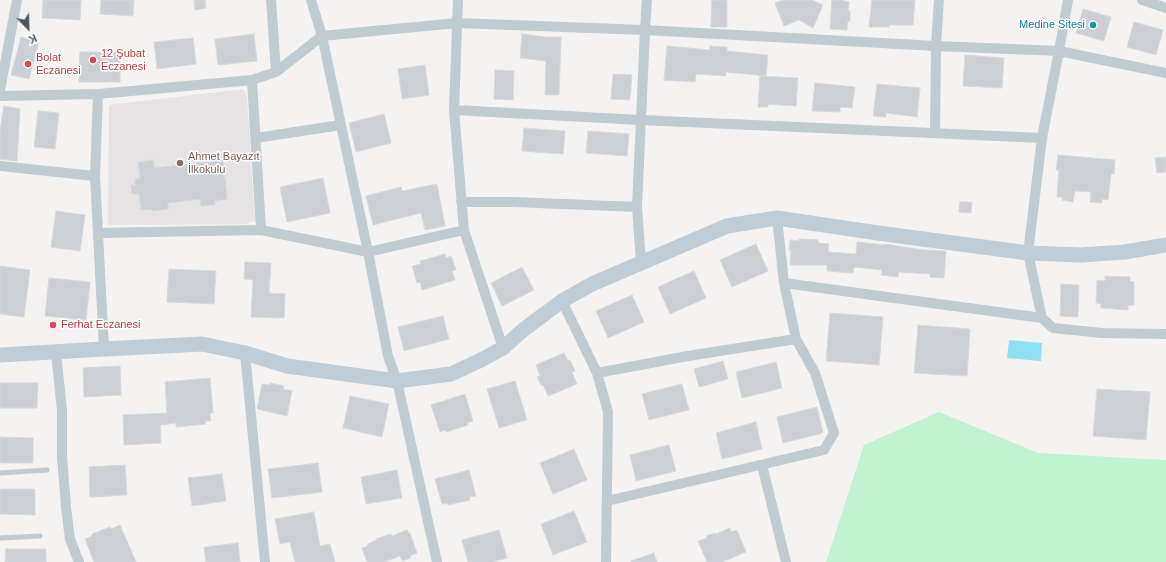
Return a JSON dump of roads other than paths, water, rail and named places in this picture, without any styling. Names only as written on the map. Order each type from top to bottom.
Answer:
[{"type":"street","points":[[0,90],[17,0]]},
{"type":"street","points":[[271,0],[276,72]]},
{"type":"street","points":[[311,0],[322,36],[368,252],[388,356],[397,380],[437,562]]},
{"type":"street","points":[[458,0],[454,110],[464,230],[503,348]]},
{"type":"street","points":[[641,262],[637,207],[647,0]]},
{"type":"street","points":[[935,133],[936,46],[939,0]]},
{"type":"street","points":[[1042,318],[1028,253],[1042,138],[1068,0]]},
{"type":"street","points":[[1142,0],[1166,8]]},
{"type":"street","points":[[0,96],[98,94],[252,80],[276,72],[322,36],[457,23],[645,30],[936,46],[1059,51],[1166,72]]},
{"type":"street","points":[[252,80],[261,230]]},
{"type":"street","points":[[98,94],[95,176],[104,349]]},
{"type":"street","points":[[454,110],[1042,138]]},
{"type":"street","points":[[256,138],[341,125]]},
{"type":"street","points":[[0,166],[95,176]]},
{"type":"street","points":[[461,202],[513,202],[637,207]]},
{"type":"street","points":[[607,501],[824,450],[834,433],[815,373],[796,339],[784,283],[777,218]]},
{"type":"street","points":[[0,355],[202,344],[245,353],[287,366],[397,380],[451,374],[503,348],[523,330],[562,300],[592,284],[727,226],[777,218],[1028,253],[1081,255],[1125,252],[1166,245]]},
{"type":"street","points":[[98,233],[261,230],[368,252],[464,230]]},
{"type":"street","points":[[784,283],[1042,318],[1053,328],[1102,333],[1166,334]]},
{"type":"street","points":[[562,300],[597,373],[608,412],[606,562]]},
{"type":"street","points":[[597,373],[688,356],[796,339]]},
{"type":"street","points":[[56,353],[62,410],[62,456],[66,507],[70,539],[79,562]]},
{"type":"street","points":[[245,353],[265,562]]},
{"type":"street","points":[[762,465],[784,562]]},
{"type":"lane","points":[[0,473],[47,470]]},
{"type":"lane","points":[[0,538],[40,536]]},
{"type":"water","points":[[1009,340],[1042,343],[1041,361],[1007,358]]},
{"type":"place","name":"Medine Sitesi","points":[[1093,25]]},
{"type":"place","name":"12 Şubat Eczanesi","points":[[93,60]]},
{"type":"place","name":"Bolat Eczanesi","points":[[28,64]]},
{"type":"place","name":"Ahmet Bayazıt İlkokulu","points":[[180,163]]},
{"type":"place","name":"Ferhat Eczanesi","points":[[53,325]]}]
